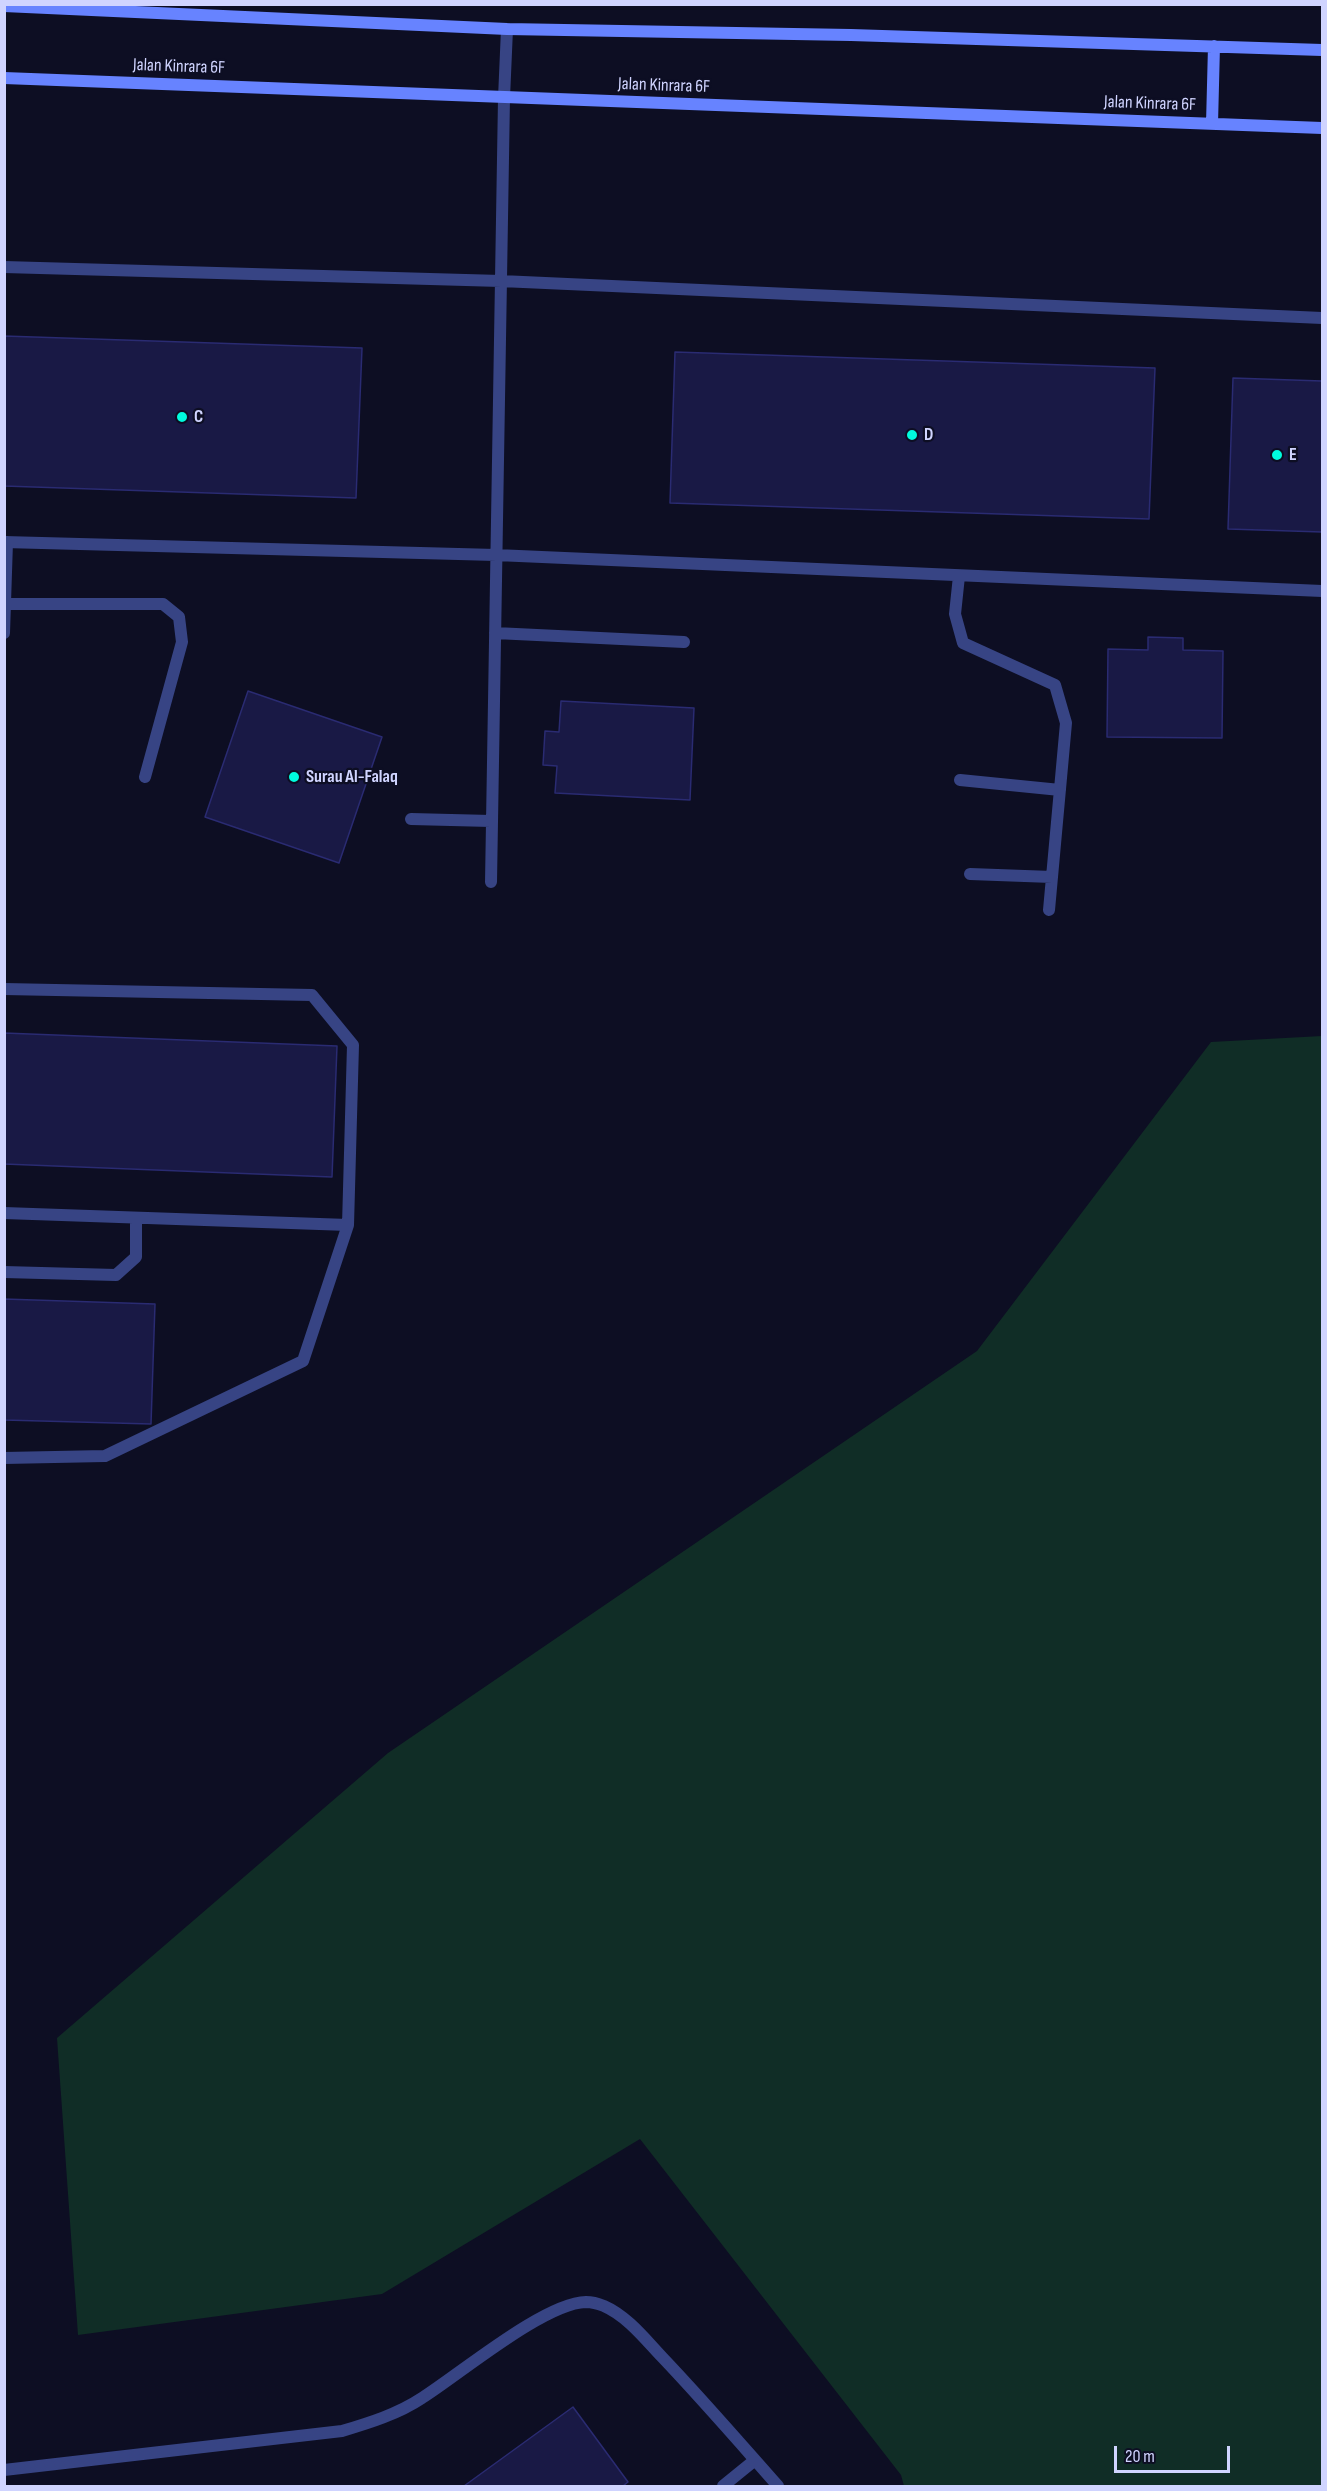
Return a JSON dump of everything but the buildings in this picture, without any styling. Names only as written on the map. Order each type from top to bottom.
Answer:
[{"type":"main road","points":[[4,6],[507,29],[852,35],[1323,50]]},
{"type":"main road","points":[[1212,124],[1214,46]]},
{"type":"main road","name":"Jalan Kinrara 6F","points":[[4,78],[1323,128]]},
{"type":"street","points":[[491,882],[507,29]]},
{"type":"street","points":[[4,267],[501,281],[1323,318]]},
{"type":"street","points":[[4,633],[6,542],[496,555],[1323,591]]},
{"type":"street","points":[[958,576],[955,614],[963,643],[1055,685],[1066,723],[1049,910]]},
{"type":"street","points":[[6,604],[163,604],[179,617],[182,642],[145,777]]},
{"type":"street","points":[[495,633],[684,642]]},
{"type":"street","points":[[960,780],[1060,790]]},
{"type":"street","points":[[411,819],[491,821]]},
{"type":"street","points":[[970,874],[1052,877]]},
{"type":"street","points":[[4,989],[312,995],[353,1045],[348,1226],[303,1361],[105,1456],[4,1458]]},
{"type":"street","points":[[4,1213],[348,1226]]},
{"type":"street","points":[[4,1272],[116,1275],[136,1257],[136,1218]]},
{"type":"street","points":[[4,2470],[342,2432],[375,2421],[420,2400],[542,2317],[571,2305],[588,2301],[605,2307],[632,2326],[693,2389],[778,2487]]},
{"type":"street","points":[[723,2487],[755,2460]]},
{"type":"green space","points":[[1322,1036],[1322,2486],[904,2486],[901,2475],[640,2139],[382,2294],[78,2335],[57,2038],[388,1753],[977,1351],[1211,1042]]},
{"type":"place","name":"C","points":[[182,417]]},
{"type":"place","name":"D","points":[[912,435]]},
{"type":"place","name":"E","points":[[1277,455]]},
{"type":"place","name":"Surau Al-Falaq","points":[[294,777]]}]
